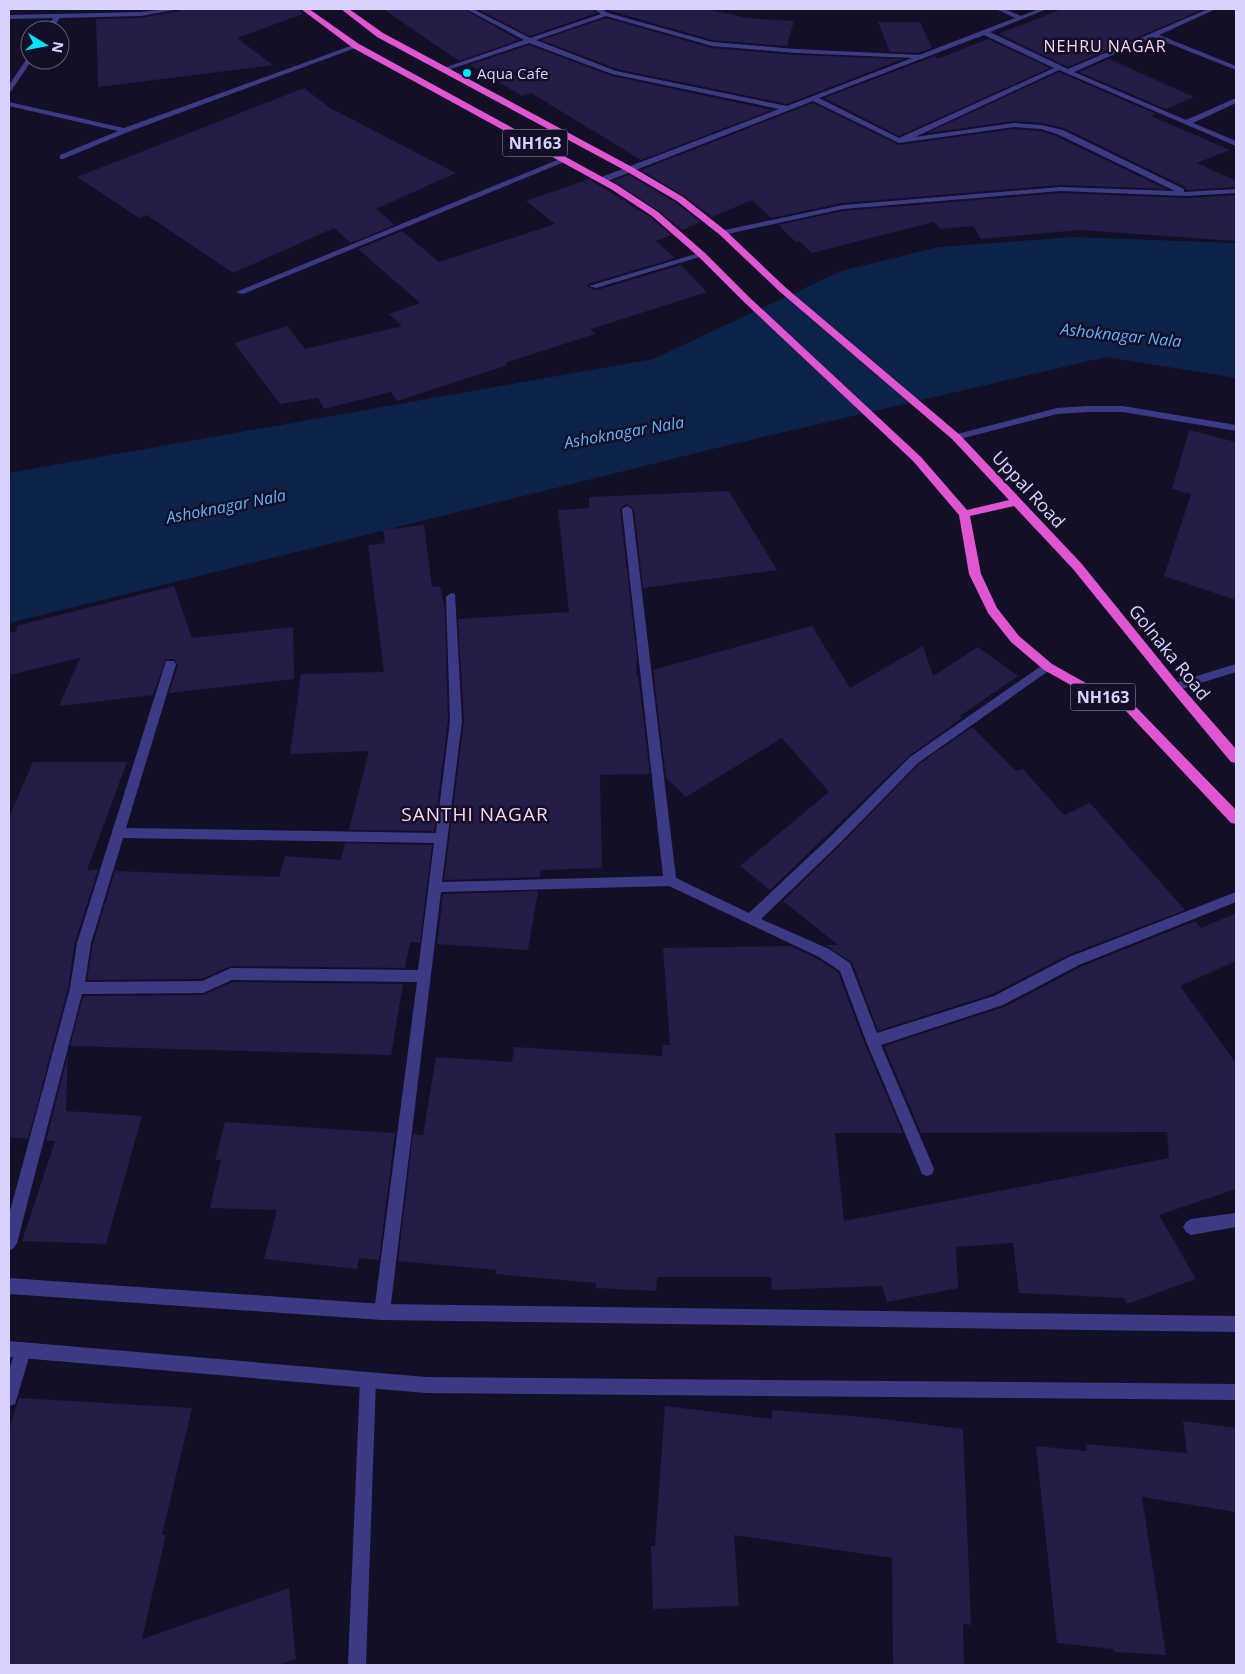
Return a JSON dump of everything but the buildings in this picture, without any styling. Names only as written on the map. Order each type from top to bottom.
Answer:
[{"type":"highway","name":"NH163","points":[[305,9],[356,46],[602,180],[655,214],[702,255],[746,299],[917,459],[964,514],[975,574],[992,610],[1015,639],[1048,666],[1096,694],[1129,707],[1236,819]]},
{"type":"highway","name":"NH163","points":[[345,9],[380,35],[629,169],[680,199],[723,233],[782,289],[956,437]]},
{"type":"highway","name":"Uppal Road","points":[[956,437],[1077,566]]},
{"type":"highway","points":[[964,514],[1016,502]]},
{"type":"highway","name":"Golnaka Road","points":[[1077,566],[1175,687],[1236,758]]},
{"type":"street","points":[[9,17],[141,14],[176,9]]},
{"type":"street","points":[[469,9],[531,41],[614,73],[786,108]]},
{"type":"street","points":[[596,9],[606,14],[712,44],[796,51],[921,56]]},
{"type":"street","points":[[999,9],[1021,18]]},
{"type":"street","points":[[602,180],[1044,9]]},
{"type":"street","points":[[1068,72],[1213,9]]},
{"type":"street","points":[[443,70],[606,14]]},
{"type":"street","points":[[984,32],[1059,68],[1236,144]]},
{"type":"street","points":[[1153,35],[1236,68]]},
{"type":"street","points":[[63,157],[125,130],[356,46]]},
{"type":"street","points":[[899,141],[1059,68]]},
{"type":"street","points":[[9,90],[22,70]]},
{"type":"street","points":[[813,98],[899,141],[1014,125],[1060,132],[1186,194]]},
{"type":"street","points":[[1186,123],[1236,100]]},
{"type":"street","points":[[9,104],[125,130]]},
{"type":"street","points":[[240,292],[565,160]]},
{"type":"street","points":[[723,233],[843,207],[1060,189],[1186,194],[1235,190]]},
{"type":"street","points":[[593,286],[702,255]]},
{"type":"street","points":[[956,437],[1057,411],[1087,409],[1123,409],[1236,428]]},
{"type":"street","points":[[628,509],[670,881]]},
{"type":"street","points":[[382,1312],[456,721],[451,597]]},
{"type":"street","points":[[9,1243],[77,988],[84,943],[170,664]]},
{"type":"street","points":[[751,920],[836,839],[914,760],[1048,666]]},
{"type":"street","points":[[1175,687],[1236,668]]},
{"type":"street","points":[[118,833],[440,838]]},
{"type":"street","points":[[435,887],[670,881],[751,920],[824,952],[845,968],[873,1041],[927,1169]]},
{"type":"street","points":[[873,1041],[998,1001],[1074,961],[1236,897]]},
{"type":"street","points":[[77,988],[203,987],[232,974],[424,976]]},
{"type":"street","points":[[1191,1227],[1236,1220]]},
{"type":"street","points":[[9,1286],[382,1312],[1236,1324]]},
{"type":"street","points":[[9,1398],[16,1350],[426,1386],[1236,1392]]},
{"type":"street","points":[[357,1665],[368,1380]]},
{"type":"water","name":"Ashoknagar Nala","points":[[1074,237],[1236,243],[1236,378],[1106,357],[725,446],[9,623],[9,473],[653,359],[841,271],[939,247]]},
{"type":"place","name":"Aqua Cafe","points":[[467,73]]},
{"type":"district","name":"NEHRU NAGAR","points":[[1105,46]]},
{"type":"district","name":"SANTHI NAGAR","points":[[475,814]]}]
